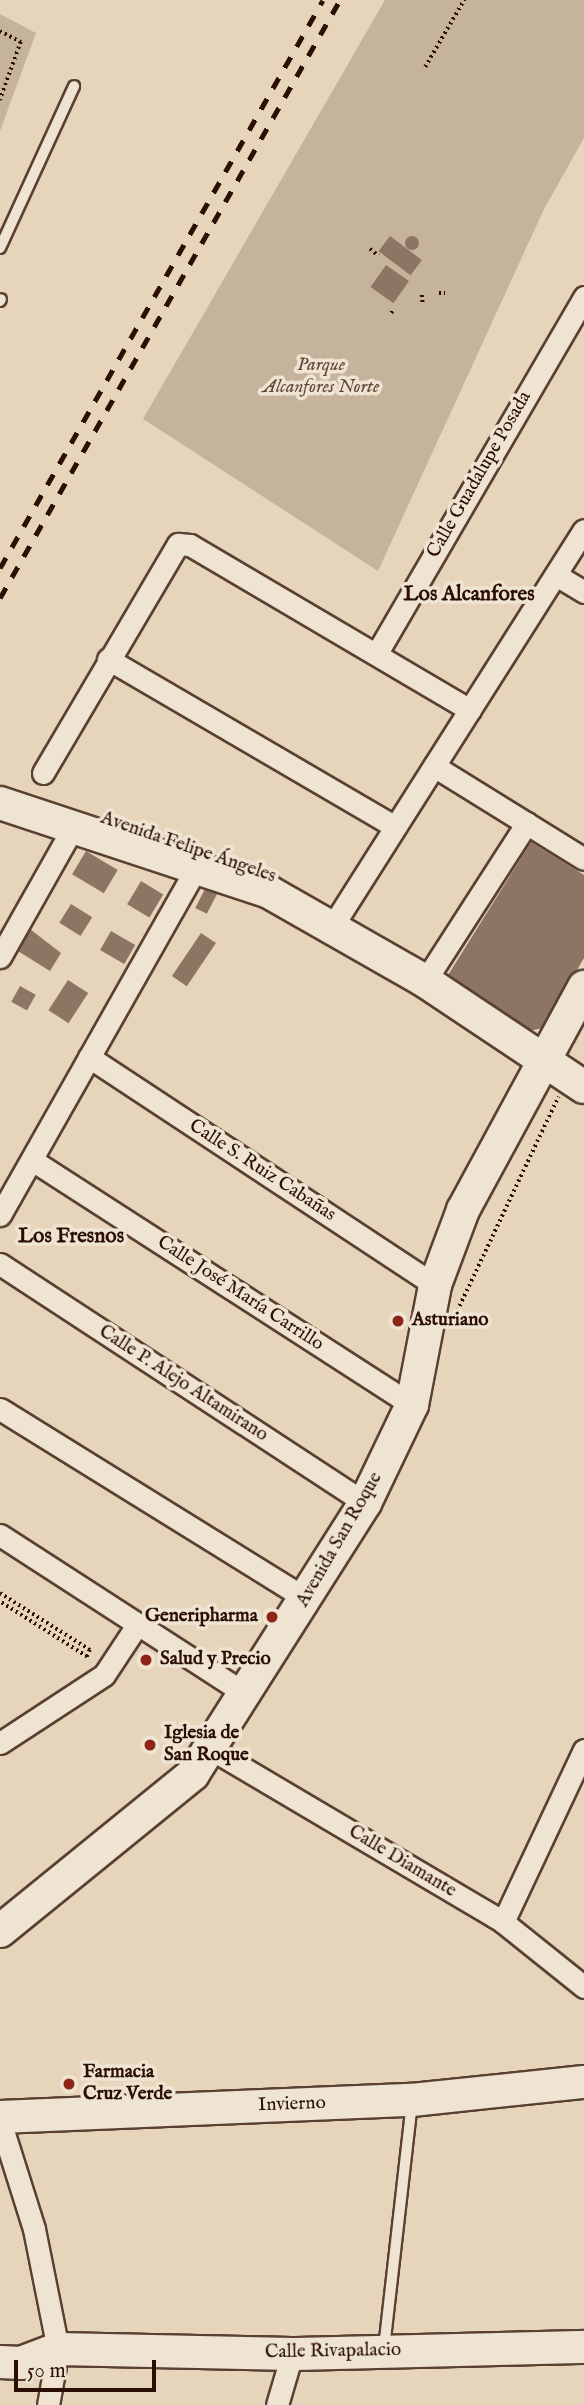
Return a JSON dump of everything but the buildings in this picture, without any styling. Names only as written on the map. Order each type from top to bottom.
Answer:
[{"type":"street","name":"Calle Guadalupe Posada","points":[[377,653],[584,297]]},
{"type":"street","points":[[335,922],[584,530]]},
{"type":"street","points":[[44,773],[108,659],[178,544],[190,545],[470,710]]},
{"type":"street","points":[[556,575],[584,592]]},
{"type":"street","points":[[108,659],[394,826]]},
{"type":"street","points":[[433,766],[584,859]]},
{"type":"street","name":"Avenida Felipe Ángeles","points":[[0,783],[283,880],[360,942]]},
{"type":"street","name":"Avenida Felipe Ángeles","points":[[0,803],[269,892],[425,981],[564,1075]]},
{"type":"street","points":[[425,981],[527,823]]},
{"type":"street","points":[[0,957],[70,833]]},
{"type":"street","points":[[0,1215],[190,879]]},
{"type":"street","name":"Avenida San Roque","points":[[0,1931],[193,1774],[365,1503],[412,1405],[435,1285],[463,1210],[564,1075],[584,987]]},
{"type":"street","name":"Calle S. Ruiz Cabañas","points":[[89,1057],[435,1285]]},
{"type":"street","name":"Calle José María Carrillo","points":[[32,1160],[412,1405]]},
{"type":"street","name":"Calle P. Alejo Altamirano","points":[[0,1264],[365,1503]]},
{"type":"street","points":[[0,1409],[306,1598]]},
{"type":"street","points":[[0,1535],[246,1694]]},
{"type":"street","points":[[0,1743],[104,1675],[137,1625]]},
{"type":"street","name":"Calle Diamante","points":[[211,1749],[503,1922],[584,1987]]},
{"type":"street","points":[[503,1922],[584,1750]]},
{"type":"street","name":"Invierno","points":[[0,2119],[412,2100],[584,2082]]},
{"type":"street","points":[[0,2119],[34,2229],[58,2349],[48,2405]]},
{"type":"street","name":"Calle Rivapalacio","points":[[0,2362],[21,2363],[58,2349],[292,2354],[584,2347]]},
{"type":"street","points":[[277,2405],[292,2354]]},
{"type":"lane","points":[[0,248],[74,86]]},
{"type":"lane","points":[[383,2351],[412,2100]]},
{"type":"path","points":[[425,66],[464,0]]},
{"type":"path","points":[[0,32],[22,42],[0,100]]},
{"type":"path","points":[[370,249],[379,256]]},
{"type":"path","points":[[422,295],[423,304]]},
{"type":"path","points":[[454,1317],[564,1075]]},
{"type":"path","points":[[0,1593],[90,1650],[87,1657],[0,1602]]},
{"type":"green space","name":"Parque Alcanfores Norte","points":[[385,0],[584,0],[584,138],[544,209],[378,571],[143,419]]},
{"type":"green space","points":[[0,14],[36,33],[0,131]]},
{"type":"railway","points":[[0,568],[323,0]]},
{"type":"railway","points":[[0,598],[340,0]]},
{"type":"place","name":"Asturiano","points":[[398,1321]]},
{"type":"place","name":"Generipharma","points":[[272,1617]]},
{"type":"place","name":"Salud y Precio","points":[[146,1660]]},
{"type":"place","name":"Iglesia de San Roque","points":[[150,1745]]},
{"type":"place","name":"Farmacia Cruz Verde","points":[[69,2084]]},
{"type":"district","name":"Los Alcanfores","points":[[469,595]]},
{"type":"district","name":"Los Fresnos","points":[[71,1237]]}]
